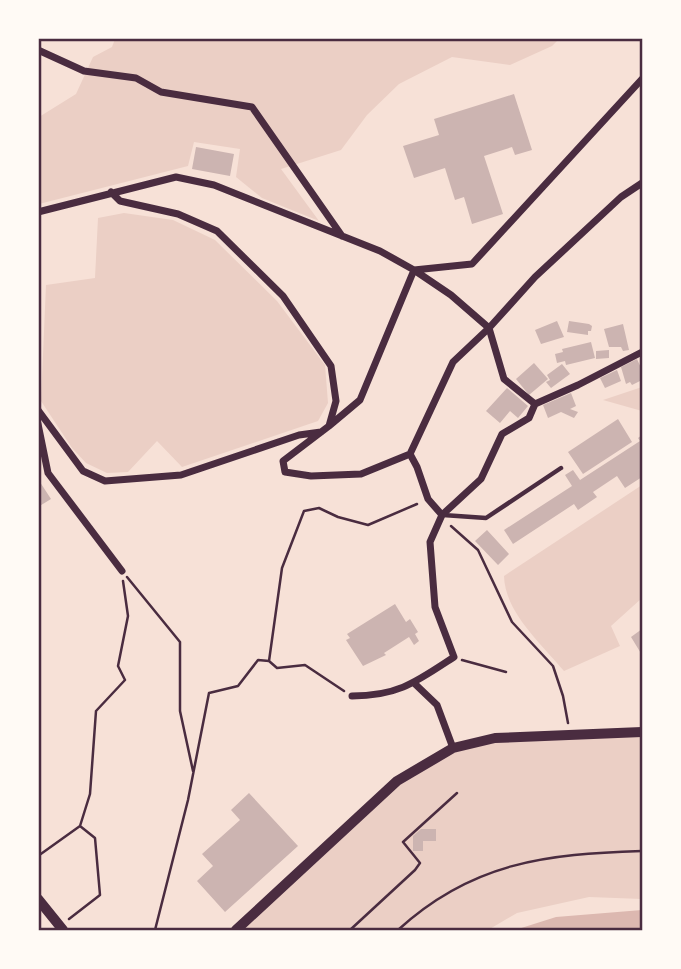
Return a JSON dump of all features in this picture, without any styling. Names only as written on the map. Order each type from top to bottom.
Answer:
[{"type":"street","points":[[38,50],[84,71],[136,78],[161,92],[252,107],[342,236]]},
{"type":"street","points":[[414,270],[471,264],[642,79]]},
{"type":"street","points":[[38,212],[176,177],[214,185],[380,251],[451,295],[489,328],[504,379],[535,404]]},
{"type":"street","points":[[414,270],[360,400],[283,461],[285,472],[311,476],[361,474],[410,454],[453,362],[489,328],[535,277],[621,197],[642,183]]},
{"type":"street","points":[[111,192],[120,201],[178,214],[217,231],[283,296],[331,366],[336,401],[329,426]]},
{"type":"street","points":[[352,696],[379,696],[414,683],[454,657],[435,607],[430,542],[440,519],[481,479],[502,434],[529,418],[535,404],[642,352]]},
{"type":"street","points":[[38,410],[83,471],[106,481],[181,475],[299,435],[321,432]]},
{"type":"street","points":[[38,424],[48,472],[122,571]]},
{"type":"street","points":[[410,454],[428,499],[440,519]]},
{"type":"street","points":[[414,683],[436,705],[453,748]]},
{"type":"street","points":[[236,930],[397,781],[453,748],[495,738],[642,732]]},
{"type":"street","points":[[38,899],[61,928]]},
{"type":"lane","points":[[440,519],[486,518],[561,468]]},
{"type":"path","points":[[269,661],[282,568],[304,511],[319,508],[338,517],[369,525],[428,499]]},
{"type":"path","points":[[440,519],[478,550],[512,622],[553,666],[563,696],[570,736]]},
{"type":"path","points":[[122,571],[180,642],[180,711],[194,775]]},
{"type":"path","points":[[38,856],[80,827],[90,794],[96,711],[125,680],[118,666],[128,616],[122,571]]},
{"type":"path","points":[[454,657],[506,672]]},
{"type":"path","points":[[155,930],[194,775],[209,694],[238,686],[258,660],[269,661],[277,668],[305,665],[352,696]]},
{"type":"path","points":[[350,930],[415,870],[420,863],[404,842],[457,793]]},
{"type":"path","points":[[61,928],[100,895],[95,838],[80,827]]},
{"type":"path","points":[[398,930],[437,900],[477,877],[532,860],[642,851]]},
{"type":"shaded area","points":[[115,39],[559,39],[552,46],[510,65],[452,57],[399,84],[367,115],[341,150],[281,169],[319,221],[262,198],[236,177],[240,149],[194,142],[188,166],[39,204],[39,117],[76,94],[93,57],[112,47]]},
{"type":"shaded area","points":[[124,213],[173,220],[215,240],[277,301],[325,365],[328,403],[318,421],[182,467],[157,441],[128,472],[107,473],[86,463],[72,448],[41,401],[46,285],[95,278],[98,218]]},
{"type":"shaded area","points":[[642,387],[642,411],[603,400]]},
{"type":"shaded area","points":[[642,485],[642,598],[611,626],[620,646],[564,671],[518,615],[506,590],[504,576]]},
{"type":"shaded area","points":[[642,732],[642,899],[589,897],[517,913],[488,930],[236,930],[397,781],[476,741]]},
{"type":"shaded area","points":[[642,910],[642,930],[515,930],[556,917]]},
{"type":"building","points":[[514,94],[532,150],[515,155],[512,147],[484,156],[503,214],[472,224],[464,197],[455,200],[445,168],[414,178],[403,146],[439,135],[434,119]]},
{"type":"building","points":[[196,147],[234,154],[230,176],[192,169]]},
{"type":"building","points":[[557,321],[564,337],[541,344],[535,330]]},
{"type":"building","points":[[569,321],[589,324],[592,326],[591,331],[588,331],[588,335],[567,332]]},
{"type":"building","points":[[623,324],[629,350],[623,351],[621,347],[609,347],[604,329]]},
{"type":"building","points":[[591,342],[595,358],[566,365],[565,361],[557,363],[555,354],[563,352],[562,349]]},
{"type":"building","points":[[609,350],[609,358],[596,359],[596,351]]},
{"type":"building","points":[[637,359],[642,370],[642,380],[632,385],[630,382],[626,384],[621,367]]},
{"type":"building","points":[[534,363],[548,379],[529,395],[516,379]]},
{"type":"building","points":[[562,364],[570,374],[551,388],[546,382],[550,380],[547,375]]},
{"type":"building","points":[[617,370],[621,381],[605,388],[600,378]]},
{"type":"building","points":[[507,388],[528,406],[518,418],[510,411],[500,423],[486,411]]},
{"type":"building","points":[[571,393],[576,406],[570,409],[578,412],[574,418],[561,412],[548,418],[543,405]]},
{"type":"building","points":[[618,419],[632,442],[583,474],[568,452]]},
{"type":"building","points":[[642,435],[642,477],[625,488],[617,476],[593,492],[597,497],[578,510],[574,504],[513,544],[504,530],[572,486],[565,475],[573,470],[580,480],[640,441],[638,438]]},
{"type":"building","points":[[38,479],[51,499],[38,507]]},
{"type":"building","points":[[487,530],[509,554],[498,565],[475,541]]},
{"type":"building","points":[[395,604],[406,622],[410,619],[418,632],[415,634],[419,641],[414,645],[409,637],[384,653],[386,655],[363,666],[346,640],[350,638],[347,634]]},
{"type":"building","points":[[642,629],[642,655],[631,637]]},
{"type":"building","points":[[249,793],[298,846],[225,912],[197,881],[213,866],[202,854],[240,820],[231,810]]},
{"type":"building","points":[[421,829],[436,829],[436,841],[423,841],[423,851],[413,851],[413,836]]}]
